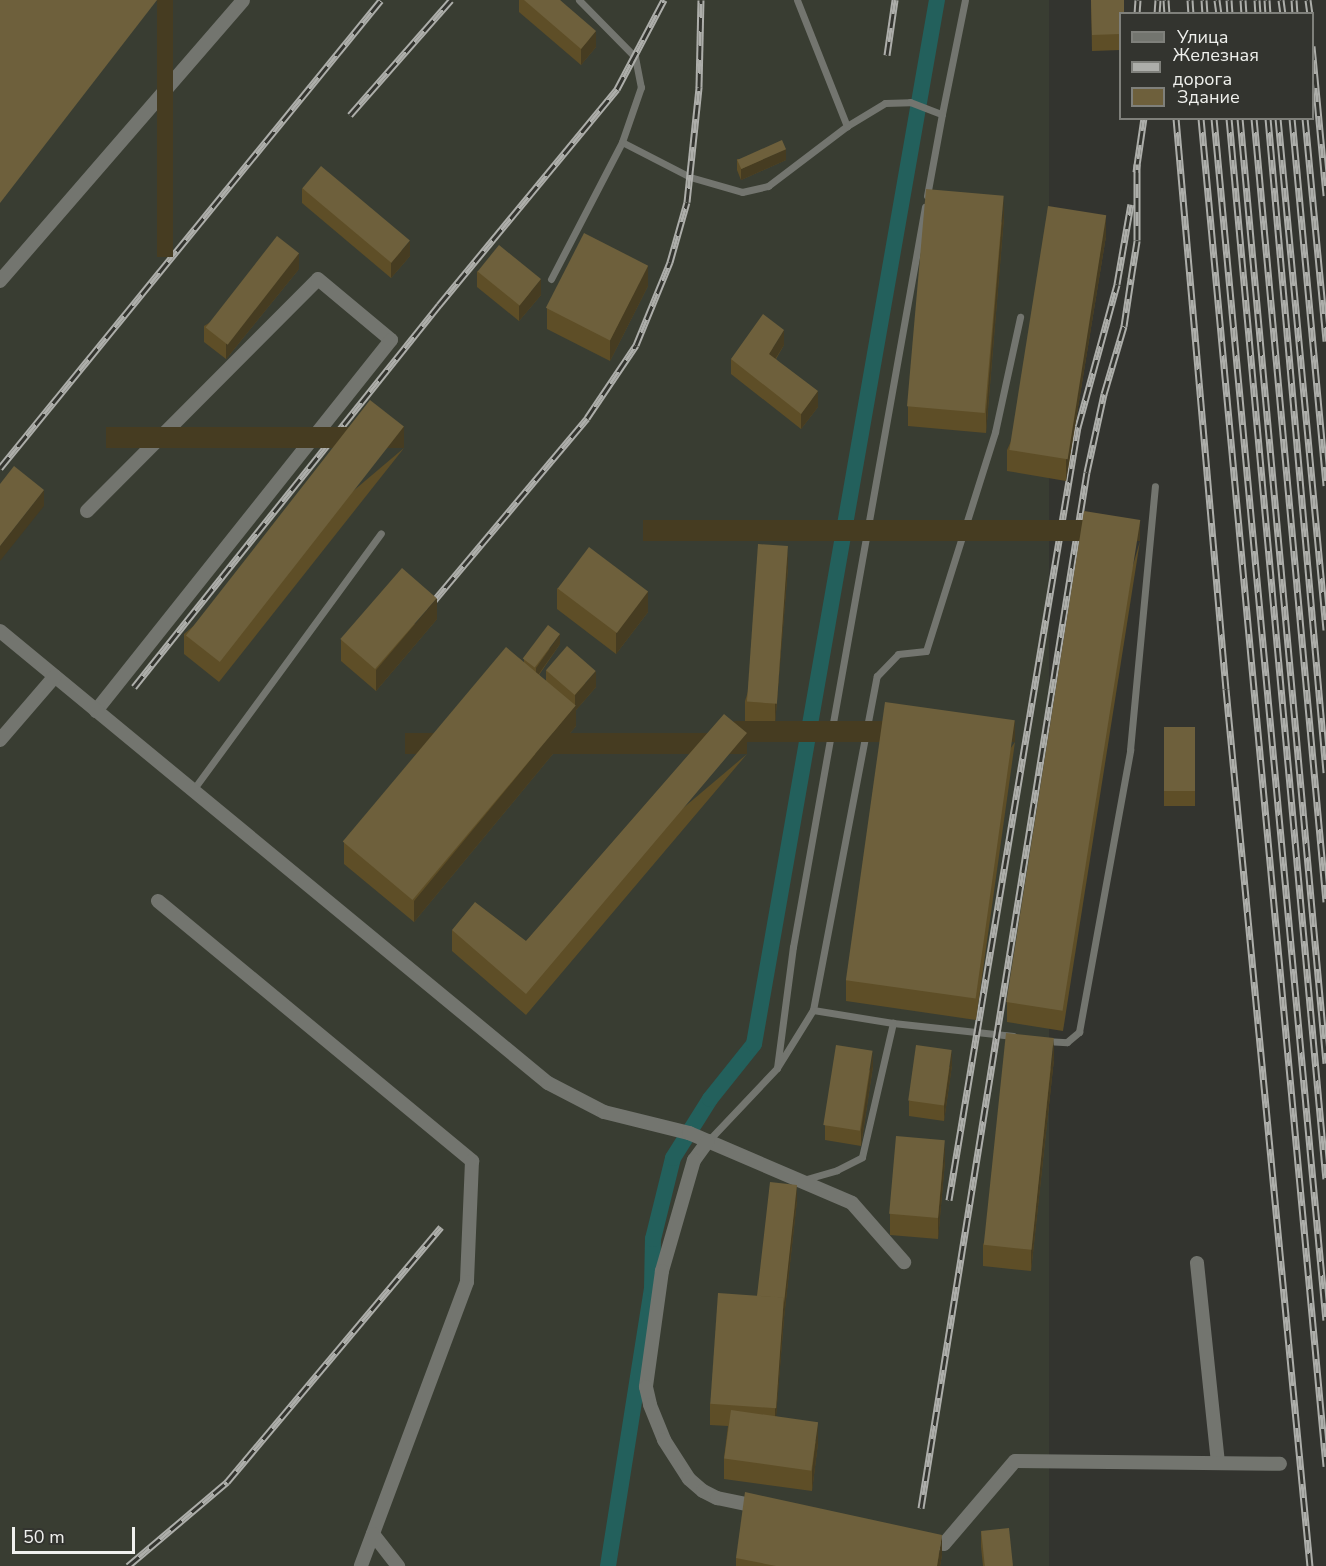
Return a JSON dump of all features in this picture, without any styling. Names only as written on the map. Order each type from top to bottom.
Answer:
[{"type":"street","points":[[0,281],[243,0]]},
{"type":"street","points":[[87,511],[318,279],[391,340],[96,711]]},
{"type":"street","points":[[0,631],[548,1083],[604,1113],[688,1133],[852,1203],[904,1262]]},
{"type":"street","points":[[0,740],[55,676]]},
{"type":"street","points":[[158,901],[472,1161],[467,1282],[361,1566]]},
{"type":"street","points":[[708,1141],[694,1160],[662,1271],[646,1387],[650,1405],[664,1440],[689,1479],[703,1491],[717,1498],[774,1510]]},
{"type":"street","points":[[1197,1263],[1218,1463]]},
{"type":"street","points":[[910,1537],[944,1544],[1015,1461],[1280,1464]]},
{"type":"street","points":[[373,1534],[398,1566]]},
{"type":"lane","points":[[551,279],[622,142],[641,87],[635,57],[579,0]]},
{"type":"lane","points":[[797,0],[847,126]]},
{"type":"lane","points":[[777,1068],[793,947],[942,114],[965,0]]},
{"type":"lane","points":[[622,142],[690,177],[742,192],[768,186],[847,126],[885,103],[910,102],[942,114]]},
{"type":"lane","points":[[708,1141],[777,1068],[813,1010],[877,676],[898,654],[926,651],[995,432],[1020,318]]},
{"type":"lane","points":[[1040,1040],[1067,1042],[1079,1032],[1130,750],[1155,486]]},
{"type":"lane","points":[[193,790],[381,533]]},
{"type":"lane","points":[[813,1010],[894,1023],[1019,1037]]},
{"type":"lane","points":[[800,1181],[837,1170],[862,1157],[894,1023]]},
{"type":"shaded area","points":[[0,0],[1049,0],[1049,1566],[0,1566]]},
{"type":"building","points":[[0,0],[157,0],[0,203]]},
{"type":"building","points":[[524,0],[560,0],[596,31],[581,49]]},
{"type":"building","points":[[1091,0],[1124,0],[1124,12],[1119,12],[1119,34],[1092,35]]},
{"type":"building","points":[[782,140],[786,149],[741,169],[737,160]]},
{"type":"building","points":[[321,166],[410,241],[391,263],[302,188]]},
{"type":"building","points":[[926,189],[1004,196],[985,413],[907,406]]},
{"type":"building","points":[[1048,206],[1106,215],[1068,459],[1009,450]]},
{"type":"building","points":[[584,233],[648,266],[610,341],[546,308]]},
{"type":"building","points":[[277,236],[299,253],[228,345],[206,327]]},
{"type":"building","points":[[499,245],[541,279],[520,305],[478,271]]},
{"type":"building","points":[[763,314],[784,330],[769,354],[818,391],[801,414],[731,359]]},
{"type":"building","points":[[370,400],[404,426],[220,662],[186,636]]},
{"type":"building","points":[[14,466],[44,490],[0,546],[0,484]]},
{"type":"building","points":[[1084,511],[1140,520],[1063,1011],[1006,1002]]},
{"type":"building","points":[[758,544],[788,546],[777,704],[747,702]]},
{"type":"building","points":[[589,547],[648,592],[617,633],[558,589]]},
{"type":"building","points":[[402,568],[437,598],[375,669],[340,639]]},
{"type":"building","points":[[548,625],[560,634],[535,668],[523,659]]},
{"type":"building","points":[[567,646],[596,671],[575,695],[546,670]]},
{"type":"building","points":[[506,647],[576,705],[412,900],[343,842]]},
{"type":"building","points":[[885,702],[1015,720],[976,998],[846,980]]},
{"type":"building","points":[[724,714],[747,733],[526,994],[452,930],[475,902],[526,941]]},
{"type":"building","points":[[1164,727],[1195,727],[1195,791],[1164,791]]},
{"type":"building","points":[[1006,1033],[1054,1038],[1031,1250],[984,1245]]},
{"type":"building","points":[[836,1045],[873,1051],[860,1131],[823,1125]]},
{"type":"building","points":[[916,1045],[952,1050],[944,1105],[908,1100]]},
{"type":"building","points":[[896,1136],[945,1140],[938,1218],[889,1214]]},
{"type":"building","points":[[770,1182],[797,1185],[784,1303],[784,1298],[757,1296]]},
{"type":"building","points":[[718,1293],[784,1298],[776,1408],[710,1404]]},
{"type":"building","points":[[731,1410],[818,1422],[811,1471],[724,1459]]},
{"type":"building","points":[[745,1492],[942,1535],[937,1566],[776,1566],[736,1558]]},
{"type":"building","points":[[1009,1528],[1013,1566],[985,1566],[981,1531]]},
{"type":"waterway","points":[[608,1566],[652,1289],[653,1239],[673,1158],[710,1099],[754,1044],[937,0]]},
{"type":"railway","points":[[0,468],[381,0]]},
{"type":"railway","points":[[350,115],[451,0]]},
{"type":"railway","points":[[134,687],[439,305],[617,89],[664,0]]},
{"type":"railway","points":[[427,609],[587,418],[636,345],[670,262],[687,202],[699,87],[701,0]]},
{"type":"railway","points":[[887,55],[895,0]]},
{"type":"railway","points":[[1137,12],[1138,0]]},
{"type":"railway","points":[[1157,12],[1158,0]]},
{"type":"railway","points":[[1166,0],[1167,12]]},
{"type":"railway","points":[[1190,0],[1191,12]]},
{"type":"railway","points":[[1204,0],[1205,12]]},
{"type":"railway","points":[[1217,0],[1219,12]]},
{"type":"railway","points":[[1229,0],[1230,12]]},
{"type":"railway","points":[[1243,0],[1244,12]]},
{"type":"railway","points":[[1257,0],[1258,12]]},
{"type":"railway","points":[[1267,0],[1268,12]]},
{"type":"railway","points":[[1281,0],[1283,12]]},
{"type":"railway","points":[[1294,0],[1295,12]]},
{"type":"railway","points":[[1308,0],[1310,12]]},
{"type":"railway","points":[[1314,67],[1326,195]]},
{"type":"railway","points":[[1136,172],[1144,120]]},
{"type":"railway","points":[[1176,120],[1226,689],[1310,1566]]},
{"type":"railway","points":[[1201,120],[1326,1466]]},
{"type":"railway","points":[[1214,120],[1326,1320]]},
{"type":"railway","points":[[1229,120],[1326,1179]]},
{"type":"railway","points":[[1240,120],[1326,1063]]},
{"type":"railway","points":[[1254,120],[1326,902]]},
{"type":"railway","points":[[1268,120],[1326,772]]},
{"type":"railway","points":[[1278,120],[1326,630]]},
{"type":"railway","points":[[1292,120],[1326,485]]},
{"type":"railway","points":[[1305,120],[1326,341]]},
{"type":"railway","points":[[921,1508],[1087,472],[1104,394],[1124,326],[1137,240],[1137,164]]},
{"type":"railway","points":[[949,1200],[1078,427],[1117,284],[1131,204]]},
{"type":"railway","points":[[128,1566],[227,1482],[441,1227]]}]
